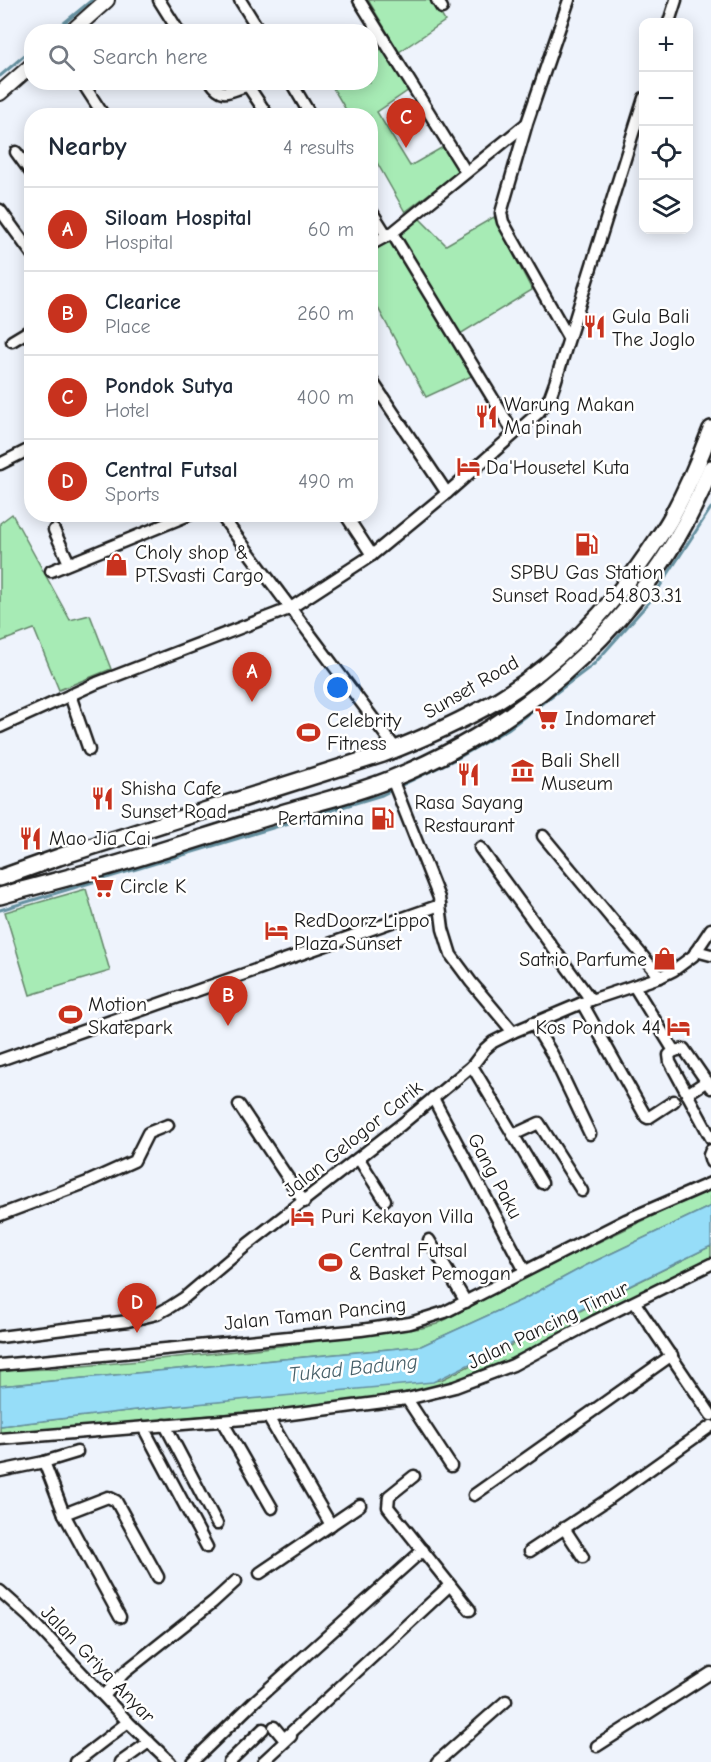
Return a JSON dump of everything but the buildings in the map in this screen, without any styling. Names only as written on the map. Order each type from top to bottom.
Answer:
[{"type":"highway","name":"Sunset Road","points":[[0,878],[123,836],[412,744],[498,700],[545,667],[595,620],[639,567],[672,518],[697,466],[711,429]]},
{"type":"highway","name":"Sunset Road","points":[[0,896],[128,861],[392,779],[438,759],[492,729],[553,684],[620,617],[671,548],[711,468]]},
{"type":"highway","points":[[123,836],[128,861]]},
{"type":"main road","points":[[80,24],[107,0]]},
{"type":"main road","points":[[0,93],[24,72]]},
{"type":"street","points":[[159,0],[173,24]]},
{"type":"street","points":[[240,0],[255,24]]},
{"type":"street","points":[[359,0],[374,24]]},
{"type":"street","points":[[568,337],[501,218],[501,209],[527,123],[569,0]]},
{"type":"street","points":[[670,18],[676,0]]},
{"type":"street","points":[[378,31],[466,172]]},
{"type":"street","points":[[87,90],[99,108]]},
{"type":"street","points":[[218,90],[227,93],[236,90]]},
{"type":"street","points":[[251,90],[263,108]]},
{"type":"street","points":[[296,90],[306,108]]},
{"type":"street","points":[[0,727],[159,658],[289,609],[372,555],[538,413],[550,397],[639,114]]},
{"type":"street","points":[[378,241],[390,234],[527,123]]},
{"type":"street","points":[[16,152],[24,163]]},
{"type":"street","points":[[0,210],[24,243]]},
{"type":"street","points":[[378,219],[390,234],[514,433]]},
{"type":"street","points":[[12,341],[24,334]]},
{"type":"street","points":[[378,390],[447,493]]},
{"type":"street","points":[[0,464],[24,452]]},
{"type":"street","points":[[51,571],[171,522]]},
{"type":"street","points":[[226,522],[396,749]]},
{"type":"street","points":[[350,522],[372,555]]},
{"type":"street","points":[[54,530],[69,563]]},
{"type":"street","points":[[70,695],[89,750]]},
{"type":"street","points":[[392,779],[440,904],[443,929],[451,955],[513,1032]]},
{"type":"street","points":[[543,836],[660,977]]},
{"type":"street","points":[[480,848],[586,1002],[646,1118],[674,1101]]},
{"type":"street","points":[[0,1060],[440,904]]},
{"type":"street","name":"Jalan Gelogor Carik","points":[[0,1336],[128,1321],[157,1314],[184,1298],[248,1244],[359,1159],[472,1066],[488,1046],[533,1023],[660,977],[693,957],[711,929]]},
{"type":"street","points":[[696,951],[711,955]]},
{"type":"street","points":[[634,986],[674,1051]]},
{"type":"street","points":[[533,1023],[552,1054],[590,1134]]},
{"type":"street","points":[[687,1094],[709,1085],[684,1049],[674,1051],[669,1055],[669,1059],[687,1094],[706,1120],[711,1138]]},
{"type":"street","points":[[472,1066],[542,1183]]},
{"type":"street","name":"Gang Paku","points":[[433,1098],[525,1271]]},
{"type":"street","points":[[239,1105],[304,1202]]},
{"type":"street","points":[[513,1135],[539,1123],[582,1191]]},
{"type":"street","points":[[0,1215],[85,1183],[134,1161],[148,1133],[168,1125]]},
{"type":"street","points":[[711,1150],[708,1155],[711,1161]]},
{"type":"street","points":[[359,1159],[385,1200]]},
{"type":"street","name":"Jalan Taman Pancing","points":[[0,1365],[390,1326],[424,1319],[466,1302],[627,1220],[711,1183]]},
{"type":"street","points":[[429,1240],[466,1302]]},
{"type":"street","points":[[707,1266],[711,1277]]},
{"type":"street","name":"Jalan Pancing Timur","points":[[0,1440],[268,1417],[407,1399],[472,1382],[513,1365],[595,1321],[707,1266]]},
{"type":"street","points":[[635,1303],[711,1415]]},
{"type":"street","points":[[474,1495],[672,1355]]},
{"type":"street","points":[[407,1399],[451,1466]]},
{"type":"street","points":[[268,1417],[331,1525]]},
{"type":"street","points":[[222,1421],[272,1508]]},
{"type":"street","points":[[165,1425],[217,1524]]},
{"type":"street","points":[[530,1551],[610,1498],[711,1426]]},
{"type":"street","points":[[143,1427],[207,1547]]},
{"type":"street","points":[[0,1471],[44,1462],[77,1452]]},
{"type":"street","points":[[44,1462],[64,1514],[120,1617]]},
{"type":"street","points":[[414,1476],[389,1496],[387,1503],[470,1610]]},
{"type":"street","points":[[64,1514],[108,1497],[111,1498],[119,1504],[158,1577]]},
{"type":"street","points":[[260,1573],[360,1505]]},
{"type":"street","points":[[564,1528],[583,1557]]},
{"type":"street","points":[[192,1762],[256,1700],[423,1550]]},
{"type":"street","points":[[104,1696],[126,1671],[236,1581]]},
{"type":"street","points":[[229,1762],[268,1728],[284,1738],[450,1585]]},
{"type":"street","name":"Jalan Griya Anyar","points":[[0,1591],[29,1617],[128,1722],[170,1762]]},
{"type":"street","points":[[597,1746],[711,1673]]},
{"type":"street","points":[[437,1762],[506,1701]]},
{"type":"street","points":[[263,1762],[316,1714]]},
{"type":"street","points":[[76,1762],[128,1722]]},
{"type":"street","points":[[121,1762],[149,1742]]},
{"type":"green space","points":[[368,0],[432,0],[445,21],[399,52]]},
{"type":"green space","points":[[383,48],[409,90],[378,111],[378,108],[345,108],[334,90],[378,90],[378,50]]},
{"type":"green space","points":[[378,114],[410,166],[443,147],[460,170],[405,212],[378,164]]},
{"type":"green space","points":[[494,217],[532,290],[455,337],[478,373],[426,397],[378,308],[378,246],[419,218],[446,245]]},
{"type":"green space","points":[[12,514],[70,620],[90,615],[111,669],[59,690],[34,629],[0,642],[0,523]]},
{"type":"green space","points":[[86,889],[110,971],[30,995],[5,912]]},
{"type":"green space","points":[[711,1188],[711,1206],[585,1266],[524,1299],[421,1346],[0,1386],[0,1371],[140,1361],[255,1349],[422,1328],[437,1324],[532,1274]]},
{"type":"green space","points":[[711,1246],[711,1259],[666,1279],[496,1366],[437,1389],[354,1402],[114,1424],[0,1438],[0,1426],[153,1408],[441,1380]]},
{"type":"water","name":"Tukad Badung","points":[[711,1206],[711,1246],[433,1382],[153,1408],[0,1426],[0,1386],[421,1346],[524,1299],[585,1266]]},
{"type":"waterway","points":[[63,24],[92,0]]},
{"type":"waterway","points":[[0,76],[24,56]]},
{"type":"waterway","points":[[398,787],[458,758],[508,729],[594,664],[651,600],[711,508]]},
{"type":"waterway","points":[[0,910],[382,795],[392,790]]},
{"type":"place","name":"Pondok Sutya","points":[[406,148]]},
{"type":"place","name":"Gula Bali The Joglo","points":[[594,327]]},
{"type":"place","name":"Warung Makan Ma'pinah","points":[[486,416]]},
{"type":"place","name":"Da'Housetel Kuta","points":[[468,467]]},
{"type":"place","name":"SPBU Gas Station Sunset Road 54.803.31","points":[[587,545]]},
{"type":"place","name":"Choly shop & PT.Svasti Cargo","points":[[117,564]]},
{"type":"place","name":"Siloam Hospital","points":[[252,702]]},
{"type":"place","name":"Indomaret","points":[[547,718]]},
{"type":"place","name":"Celebrity Fitness","points":[[309,732]]},
{"type":"place","name":"Bali Shell Museum","points":[[523,771]]},
{"type":"place","name":"Rasa Sayang Restaurant","points":[[469,775]]},
{"type":"place","name":"Shisha Cafe Sunset Road","points":[[103,799]]},
{"type":"place","name":"Pertamina","points":[[382,818]]},
{"type":"place","name":"Mao Jia Cai","points":[[31,838]]},
{"type":"place","name":"Circle K","points":[[102,886]]},
{"type":"place","name":"RedDoorz Lippo Plaza Sunset","points":[[276,931]]},
{"type":"place","name":"Satrio Parfume","points":[[665,959]]},
{"type":"place","name":"Motion Skatepark","points":[[70,1015]]},
{"type":"place","name":"Clearice","points":[[228,1026]]},
{"type":"place","name":"Kos Pondok 44","points":[[679,1027]]},
{"type":"place","name":"Puri Kekayon Villa","points":[[303,1216]]},
{"type":"place","name":"Central Futsal & Basket Pemogan","points":[[331,1262]]},
{"type":"place","name":"Central Futsal","points":[[137,1333]]}]
